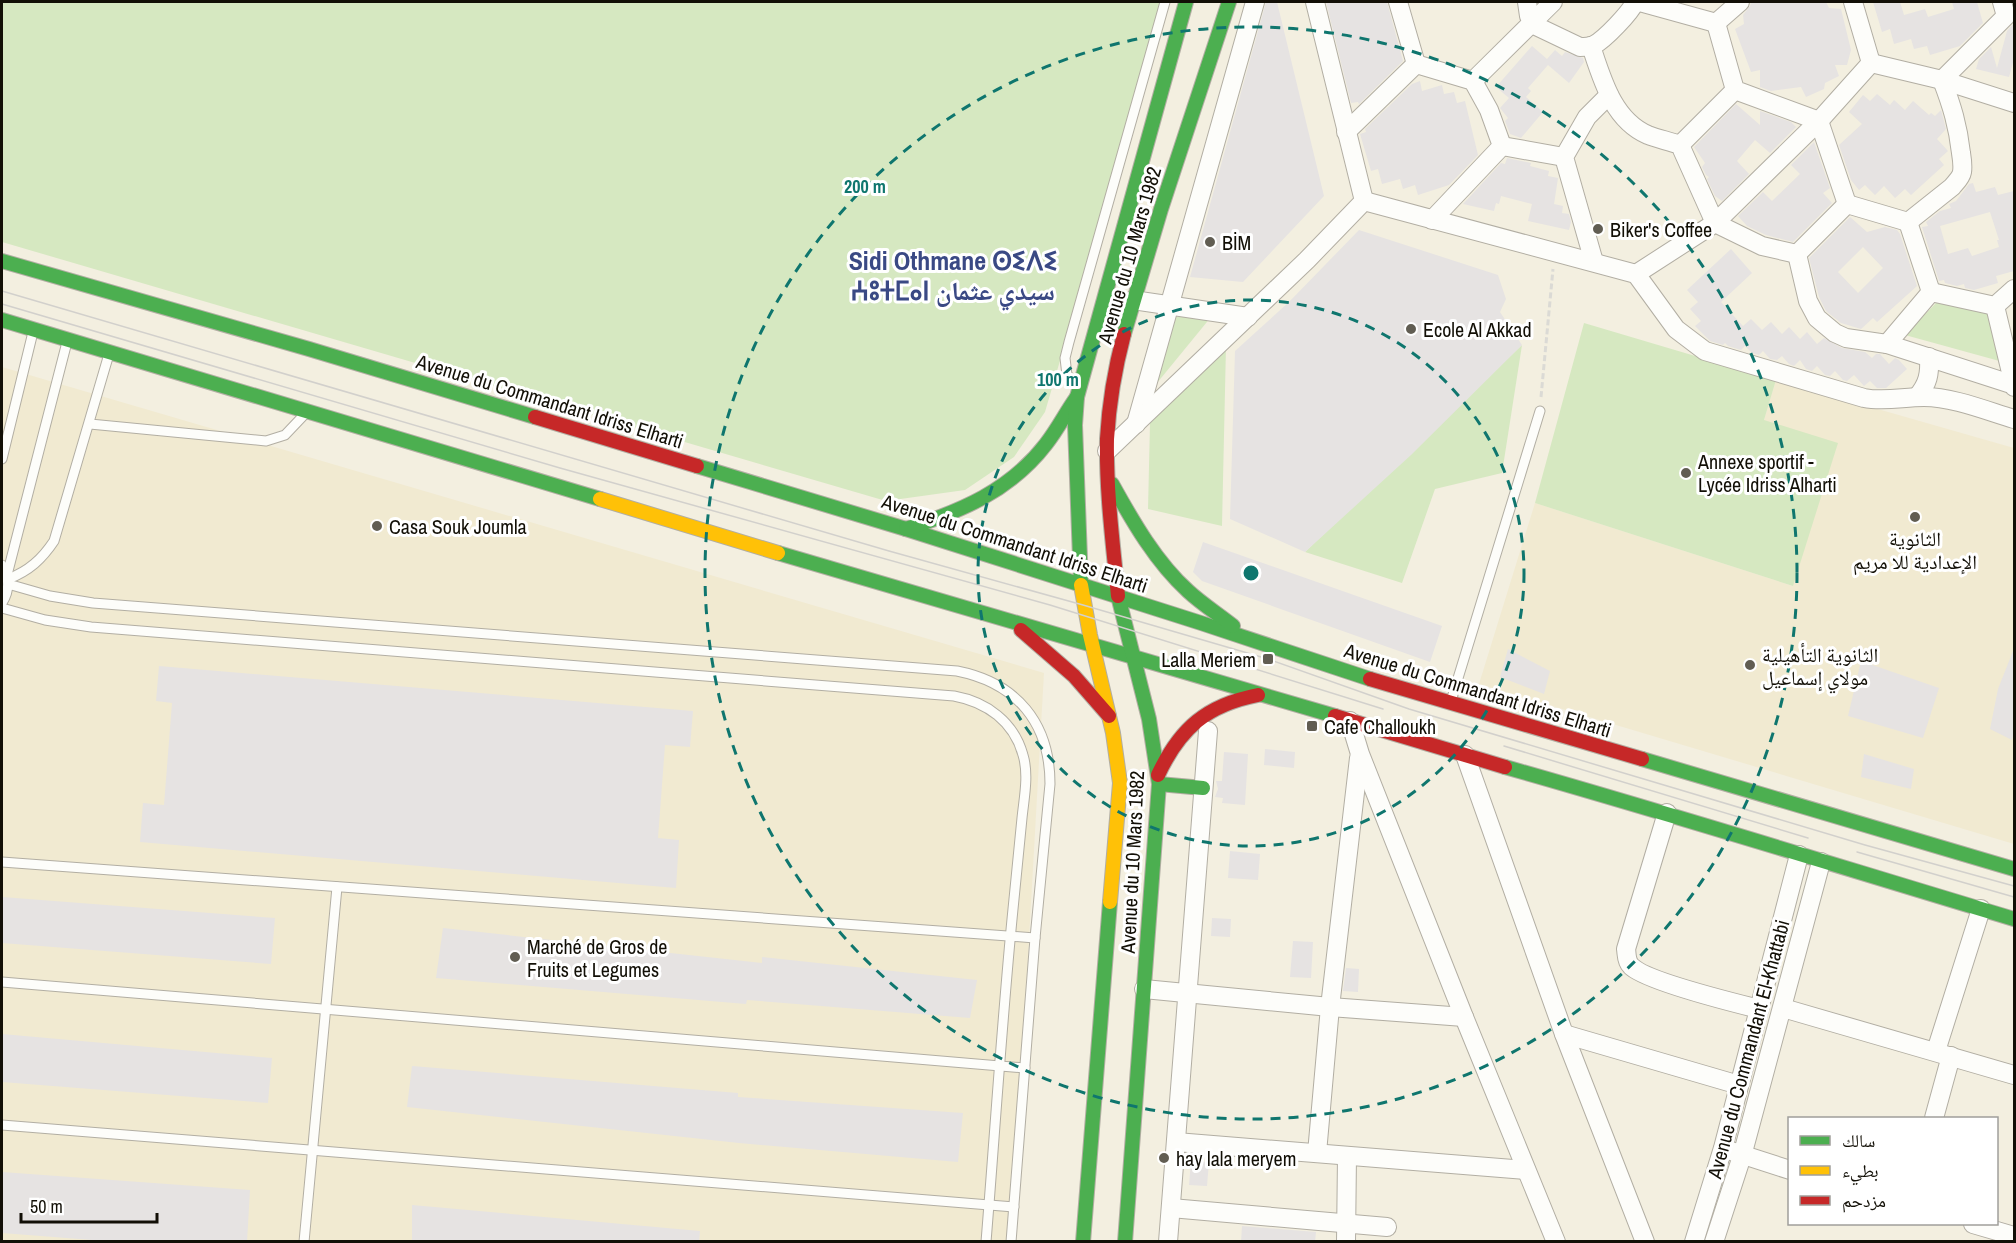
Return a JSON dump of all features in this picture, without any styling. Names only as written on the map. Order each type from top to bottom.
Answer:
[{"type":"main road","name":"Avenue du 10 Mars 1982","points":[[1083,1242],[1120,783],[1119,761],[1085,617],[1081,585],[1075,425],[1078,391],[1186,2]]},
{"type":"main road","name":"Avenue du 10 Mars 1982","points":[[1125,1242],[1159,779],[1149,719],[1131,655],[1118,596],[1107,451],[1109,414],[1114,378],[1156,220],[1229,2]]},
{"type":"main road","name":"Avenue du Commandant Idriss Elharti","points":[[2,261],[309,349],[906,529],[1118,596],[1345,672],[2014,869]]},
{"type":"main road","points":[[2,320],[1013,623],[1131,655],[1667,813],[1821,862],[2014,919]]},
{"type":"main road","points":[[906,529],[956,513],[1006,484],[1041,450],[1078,391]]},
{"type":"main road","points":[[1109,477],[1138,529],[1171,572],[1188,590],[1250,639]]},
{"type":"main road","points":[[1013,623],[1061,663],[1109,716]]},
{"type":"main road","points":[[1203,788],[1159,779],[1165,758],[1173,744],[1197,718],[1227,701],[1261,694]]},
{"type":"street","points":[[1136,424],[1255,2]]},
{"type":"street","points":[[1315,2],[1364,201]]},
{"type":"street","points":[[1398,2],[1416,64]]},
{"type":"street","points":[[1527,2],[1532,23],[1540,30],[1580,47],[1591,46],[1638,2],[1716,23]]},
{"type":"street","points":[[1473,81],[1553,2]]},
{"type":"street","points":[[1716,23],[1740,2]]},
{"type":"street","points":[[1853,2],[1871,63]]},
{"type":"street","points":[[1942,81],[2007,12]]},
{"type":"street","points":[[1716,23],[1734,90]]},
{"type":"street","points":[[1591,46],[1609,95],[1620,112],[1638,129],[1647,134],[1680,145],[1715,224],[1762,246],[1797,254]]},
{"type":"street","points":[[1871,63],[2014,103]]},
{"type":"street","points":[[1636,274],[1715,224],[1820,121],[1871,63]]},
{"type":"street","points":[[1346,132],[1416,64]]},
{"type":"street","points":[[1416,64],[1473,81],[1489,110],[1502,146]]},
{"type":"street","points":[[1908,222],[1952,187],[1962,172],[1956,120],[1942,81]]},
{"type":"street","points":[[1734,90],[1820,121]]},
{"type":"street","points":[[1680,145],[1734,90]]},
{"type":"street","points":[[1594,262],[1564,157],[1587,117],[1609,95]]},
{"type":"street","points":[[1820,121],[1847,204]]},
{"type":"street","points":[[1502,146],[1564,157]]},
{"type":"street","points":[[1432,220],[1502,146]]},
{"type":"street","points":[[1364,201],[1636,274],[1676,329],[1705,351],[1864,398],[1880,401],[1917,397],[1938,399],[2014,419]]},
{"type":"street","points":[[1107,451],[1307,260],[1364,201]]},
{"type":"street","points":[[1847,204],[1908,222]]},
{"type":"street","points":[[1797,254],[1847,204]]},
{"type":"street","points":[[1908,222],[1931,292]]},
{"type":"street","points":[[1797,254],[1808,301],[1817,318],[1835,333],[1846,338],[1887,344],[2014,386]]},
{"type":"street","points":[[1995,306],[2014,289]]},
{"type":"street","points":[[1931,292],[1995,306]]},
{"type":"street","points":[[1887,344],[1931,292]]},
{"type":"street","points":[[1133,300],[1248,317]]},
{"type":"street","points":[[1995,306],[2014,386]]},
{"type":"street","points":[[1917,397],[1928,380],[1929,357]]},
{"type":"street","points":[[1350,721],[1360,754],[1556,1242]]},
{"type":"street","points":[[1168,1242],[1208,731]]},
{"type":"street","points":[[1317,1153],[1330,1007],[1360,754]]},
{"type":"street","points":[[1465,755],[1564,1035],[1644,1242]]},
{"type":"street","points":[[1667,813],[1626,949],[1630,965],[1640,973],[1759,1009]]},
{"type":"street","name":"Avenue du Commandant El-Khattabi","points":[[1694,1242],[1723,1149],[1799,855]]},
{"type":"street","name":"Avenue du Commandant El-Khattabi","points":[[1714,1242],[1742,1156],[1821,862]]},
{"type":"street","points":[[1934,1117],[1944,1054],[1981,909]]},
{"type":"street","points":[[1144,989],[1464,1017]]},
{"type":"street","points":[[1783,1008],[2014,1075]]},
{"type":"street","points":[[1564,1035],[1739,1085]]},
{"type":"street","points":[[1176,1142],[1526,1170]]},
{"type":"street","points":[[1723,1149],[1788,1169]]},
{"type":"street","points":[[1346,1233],[1347,1156]]},
{"type":"street","points":[[1171,1208],[1346,1233],[1387,1227]]},
{"type":"street","points":[[1976,1225],[2014,1236]]},
{"type":"lane","points":[[1078,391],[1067,375],[1065,358],[1165,2]]},
{"type":"lane","points":[[2,459],[33,329]]},
{"type":"lane","points":[[2,603],[7,592],[8,579],[67,340]]},
{"type":"lane","points":[[8,579],[38,562],[54,541],[110,353]]},
{"type":"lane","points":[[1451,703],[1540,411]]},
{"type":"lane","points":[[90,424],[266,441],[285,435],[307,412]]},
{"type":"lane","points":[[2,565],[8,579],[50,596],[93,603],[950,671],[979,677],[1000,686],[1024,706],[1034,720],[1047,751],[1050,784],[1035,938],[1011,1242]]},
{"type":"lane","points":[[2,608],[45,620],[91,627],[966,698],[987,707],[1005,722],[1016,738],[1023,756],[1026,782],[986,1242]]},
{"type":"lane","points":[[2,862],[1035,938]]},
{"type":"lane","points":[[304,1242],[337,887]]},
{"type":"lane","points":[[2,982],[1025,1068]]},
{"type":"lane","points":[[2,1125],[1014,1207]]},
{"type":"path","points":[[1540,411],[1554,251]]},
{"type":"shaded area","name":"Marché de Gros de Fruits et Legumes","points":[[2,367],[1044,673],[1012,1241],[2,1241]]},
{"type":"shaded area","name":"الثانوية التأهيلية مولاي إسماعيل","points":[[1776,380],[2014,448],[2014,844],[1479,684],[1535,503],[1793,586],[1764,420]]},
{"type":"green space","points":[[2,2],[1165,2],[1045,412],[1014,457],[965,490],[886,501],[2,242]]},
{"type":"green space","points":[[1940,299],[1994,313],[2003,362],[1905,335]]},
{"type":"green space","points":[[1170,317],[1211,317],[1148,394]]},
{"type":"green space","name":"Annexe sportif - Lycée Idriss Alharti","points":[[1584,323],[1776,380],[1764,420],[1838,443],[1793,586],[1535,503]]},
{"type":"green space","points":[[1522,345],[1502,473],[1435,489],[1402,583],[1305,552]]},
{"type":"green space","points":[[1226,346],[1222,526],[1148,509],[1150,423]]},
{"type":"building","points":[[1266,2],[1277,2],[1324,196],[1243,282],[1190,277]]},
{"type":"building","points":[[1326,2],[1387,2],[1403,61],[1359,104],[1358,102],[1351,103]]},
{"type":"building","points":[[1751,2],[1826,2],[1829,8],[1841,9],[1851,50],[1847,65],[1835,65],[1839,76],[1825,83],[1824,89],[1806,97],[1801,87],[1771,91],[1760,87],[1760,70],[1751,72],[1735,29],[1744,24],[1743,15]]},
{"type":"building","points":[[1873,2],[1900,2],[1904,15],[1925,9],[1928,17],[1954,9],[1952,2],[1977,2],[1983,23],[1960,46],[1930,55],[1927,46],[1914,49],[1911,39],[1894,44],[1890,29],[1882,32]]},
{"type":"building","points":[[2014,23],[2014,59],[2009,77],[1976,69],[1979,59],[1991,47],[1997,68],[2007,31]]},
{"type":"building","points":[[1532,46],[1547,59],[1555,50],[1562,56],[1565,52],[1583,58],[1584,62],[1569,83],[1548,65],[1528,88],[1531,91],[1526,97],[1543,112],[1521,138],[1510,134],[1505,121],[1508,118],[1500,108],[1509,98],[1496,87]]},
{"type":"building","points":[[1420,81],[1422,91],[1442,85],[1444,94],[1454,92],[1457,103],[1465,101],[1478,155],[1449,185],[1418,195],[1415,185],[1403,189],[1400,179],[1382,184],[1378,169],[1371,171],[1360,134],[1366,132],[1365,129],[1412,84]]},
{"type":"building","points":[[1877,94],[1890,105],[1894,100],[1905,110],[1913,101],[1929,115],[1931,113],[1935,116],[1941,110],[1946,129],[1937,139],[1948,151],[1939,159],[1944,165],[1911,195],[1905,189],[1895,198],[1884,186],[1875,195],[1865,185],[1859,190],[1851,180],[1839,145],[1862,124],[1849,112],[1863,95],[1870,101]]},
{"type":"building","points":[[1736,104],[1760,125],[1760,111],[1791,122],[1796,127],[1770,153],[1755,140],[1737,161],[1749,174],[1722,201],[1715,196],[1707,179],[1709,177],[1702,167],[1705,163],[1694,147]]},
{"type":"building","points":[[1814,142],[1830,188],[1823,193],[1832,203],[1793,242],[1766,235],[1747,226],[1738,216],[1763,192],[1772,201],[1800,174],[1791,165]]},
{"type":"building","points":[[1507,158],[1531,163],[1530,166],[1549,171],[1548,176],[1558,178],[1554,204],[1563,206],[1562,213],[1569,214],[1571,222],[1569,230],[1528,221],[1532,204],[1501,196],[1494,211],[1463,204],[1501,163],[1505,164]]},
{"type":"building","points":[[1973,183],[1976,192],[1995,187],[1998,195],[2014,191],[2014,271],[1996,276],[1998,283],[1974,290],[1965,288],[1964,284],[1957,286],[1945,283],[1944,280],[1939,281],[1922,227],[1928,226],[1926,222],[1940,211],[1951,208],[1949,204],[1956,201],[1969,184]],"holes":[[[1990,212],[1999,240],[1997,240],[1999,247],[1972,256],[1968,248],[1948,254],[1940,226]]]},
{"type":"building","points":[[1850,217],[1867,232],[1885,227],[1897,230],[1917,286],[1877,322],[1873,318],[1861,329],[1841,323],[1826,311],[1819,297],[1809,258]],"holes":[[[1863,247],[1883,268],[1858,293],[1838,272]]]},
{"type":"building","points":[[1359,230],[1498,275],[1506,299],[1500,312],[1522,345],[1411,455],[1305,552],[1230,519],[1235,351],[1289,302]]},
{"type":"building","points":[[1731,249],[1752,273],[1721,302],[1743,326],[1751,319],[1762,330],[1771,322],[1782,334],[1789,327],[1800,339],[1807,332],[1817,344],[1824,338],[1842,348],[1865,352],[1872,358],[1880,354],[1889,364],[1895,358],[1907,369],[1886,388],[1877,388],[1870,381],[1864,386],[1854,375],[1847,381],[1835,371],[1830,376],[1825,375],[1817,366],[1812,371],[1806,369],[1800,360],[1794,366],[1782,356],[1777,360],[1770,359],[1763,351],[1759,355],[1752,353],[1745,346],[1741,350],[1725,343],[1723,345],[1710,341],[1695,326],[1701,321],[1690,309],[1698,302],[1687,290]]},
{"type":"building","points":[[1203,542],[1442,626],[1430,662],[1202,581],[1193,572]]},
{"type":"building","points":[[1508,649],[1550,671],[1544,694],[1500,677]]},
{"type":"building","points":[[2013,651],[2014,731],[2012,740],[1990,729],[1998,689]]},
{"type":"building","points":[[1861,661],[1939,688],[1923,738],[1848,716]]},
{"type":"building","points":[[159,666],[693,711],[690,747],[665,745],[658,838],[679,840],[676,888],[140,842],[143,803],[164,805],[172,703],[156,701]]},
{"type":"building","points":[[1265,749],[1295,752],[1294,768],[1264,765]]},
{"type":"building","points":[[1224,752],[1248,754],[1245,805],[1222,803],[1223,798],[1215,797],[1218,789],[1216,781],[1222,781]]},
{"type":"building","points":[[1864,754],[1914,769],[1911,789],[1861,777]]},
{"type":"building","points":[[1230,851],[1260,854],[1258,880],[1228,878]]},
{"type":"building","points":[[2,897],[275,918],[271,964],[2,943]]},
{"type":"building","points":[[1212,918],[1231,919],[1230,937],[1211,936]]},
{"type":"building","points":[[443,928],[762,963],[762,957],[977,980],[970,1018],[747,1000],[746,1004],[436,978]]},
{"type":"building","points":[[1293,941],[1313,942],[1311,978],[1290,977]]},
{"type":"building","points":[[1346,968],[1359,969],[1358,992],[1343,991]]},
{"type":"building","points":[[2,1034],[272,1058],[268,1103],[2,1082]]},
{"type":"building","points":[[412,1066],[738,1093],[738,1097],[963,1113],[958,1162],[739,1143],[407,1107]]},
{"type":"building","points":[[1191,1161],[1209,1162],[1207,1186],[1189,1185]]},
{"type":"building","points":[[2,1172],[250,1190],[247,1242],[118,1242],[2,1233]]},
{"type":"building","points":[[412,1205],[700,1231],[699,1242],[412,1242]]},
{"type":"building","points":[[1242,1226],[1316,1232],[1315,1242],[1241,1242]]},
{"type":"tram line","points":[[2,291],[889,551],[1268,659],[1409,709],[1865,845],[2014,886]]},
{"type":"tram line","points":[[2,304],[560,468],[1050,605],[1383,709]]},
{"type":"tram line","points":[[1504,746],[1808,838]]},
{"type":"tram line","points":[[1857,852],[2014,897]]},
{"type":"traffic: fast","points":[[1081,585],[1075,425],[1077,397],[1186,2]]},
{"type":"traffic: fast","points":[[1124,334],[1161,209],[1229,2]]},
{"type":"traffic: fast","points":[[2,261],[535,417]]},
{"type":"traffic: fast","points":[[2,320],[600,499]]},
{"type":"traffic: fast","points":[[906,529],[965,507],[1017,475],[1046,444],[1077,397]]},
{"type":"traffic: fast","points":[[697,466],[906,529],[1370,679]]},
{"type":"traffic: fast","points":[[1112,484],[1137,527],[1176,580],[1233,626]]},
{"type":"traffic: fast","points":[[778,553],[1335,716]]},
{"type":"traffic: fast","points":[[1118,596],[1149,719],[1159,784],[1125,1242]]},
{"type":"traffic: fast","points":[[1642,759],[2014,869]]},
{"type":"traffic: fast","points":[[1505,767],[2014,919]]},
{"type":"traffic: fast","points":[[1159,784],[1203,788]]},
{"type":"traffic: fast","points":[[1083,1242],[1110,902]]},
{"type":"traffic: slow","points":[[600,499],[778,553]]},
{"type":"traffic: slow","points":[[1081,585],[1113,733],[1120,783],[1110,902]]},
{"type":"traffic: jam","points":[[1118,596],[1109,498],[1107,439],[1113,386],[1124,334]]},
{"type":"traffic: jam","points":[[535,417],[697,466]]},
{"type":"traffic: jam","points":[[1021,630],[1074,676],[1109,716]]},
{"type":"traffic: jam","points":[[1370,679],[1642,759]]},
{"type":"traffic: jam","points":[[1158,775],[1176,744],[1197,721],[1224,705],[1258,695]]},
{"type":"traffic: jam","points":[[1335,716],[1505,767]]},
{"type":"place","name":"Biker's Coffee","points":[[1598,229]]},
{"type":"place","name":"BİM","points":[[1210,242]]},
{"type":"place","name":"Ecole Al Akkad","points":[[1411,329]]},
{"type":"place","name":"Annexe sportif - Lycée Idriss Alharti","points":[[1686,473]]},
{"type":"place","name":"الثانوية الإعدادية للا مريم","points":[[1915,517]]},
{"type":"place","name":"Casa Souk Joumla","points":[[377,526]]},
{"type":"place","name":"Lalla Meriem","points":[[1268,659]]},
{"type":"place","name":"الثانوية التأهيلية مولاي إسماعيل","points":[[1750,665]]},
{"type":"place","name":"Cafe Challoukh","points":[[1312,726]]},
{"type":"place","name":"Marché de Gros de Fruits et Legumes","points":[[515,957]]},
{"type":"place","name":"hay lala meryem","points":[[1164,1158]]},
{"type":"district","name":"Sidi Othmane ⵙⵉⴷⵉ ⵄⵓⵜⵎⴰⵏ سيدي عثمان","points":[[953,275]]}]
